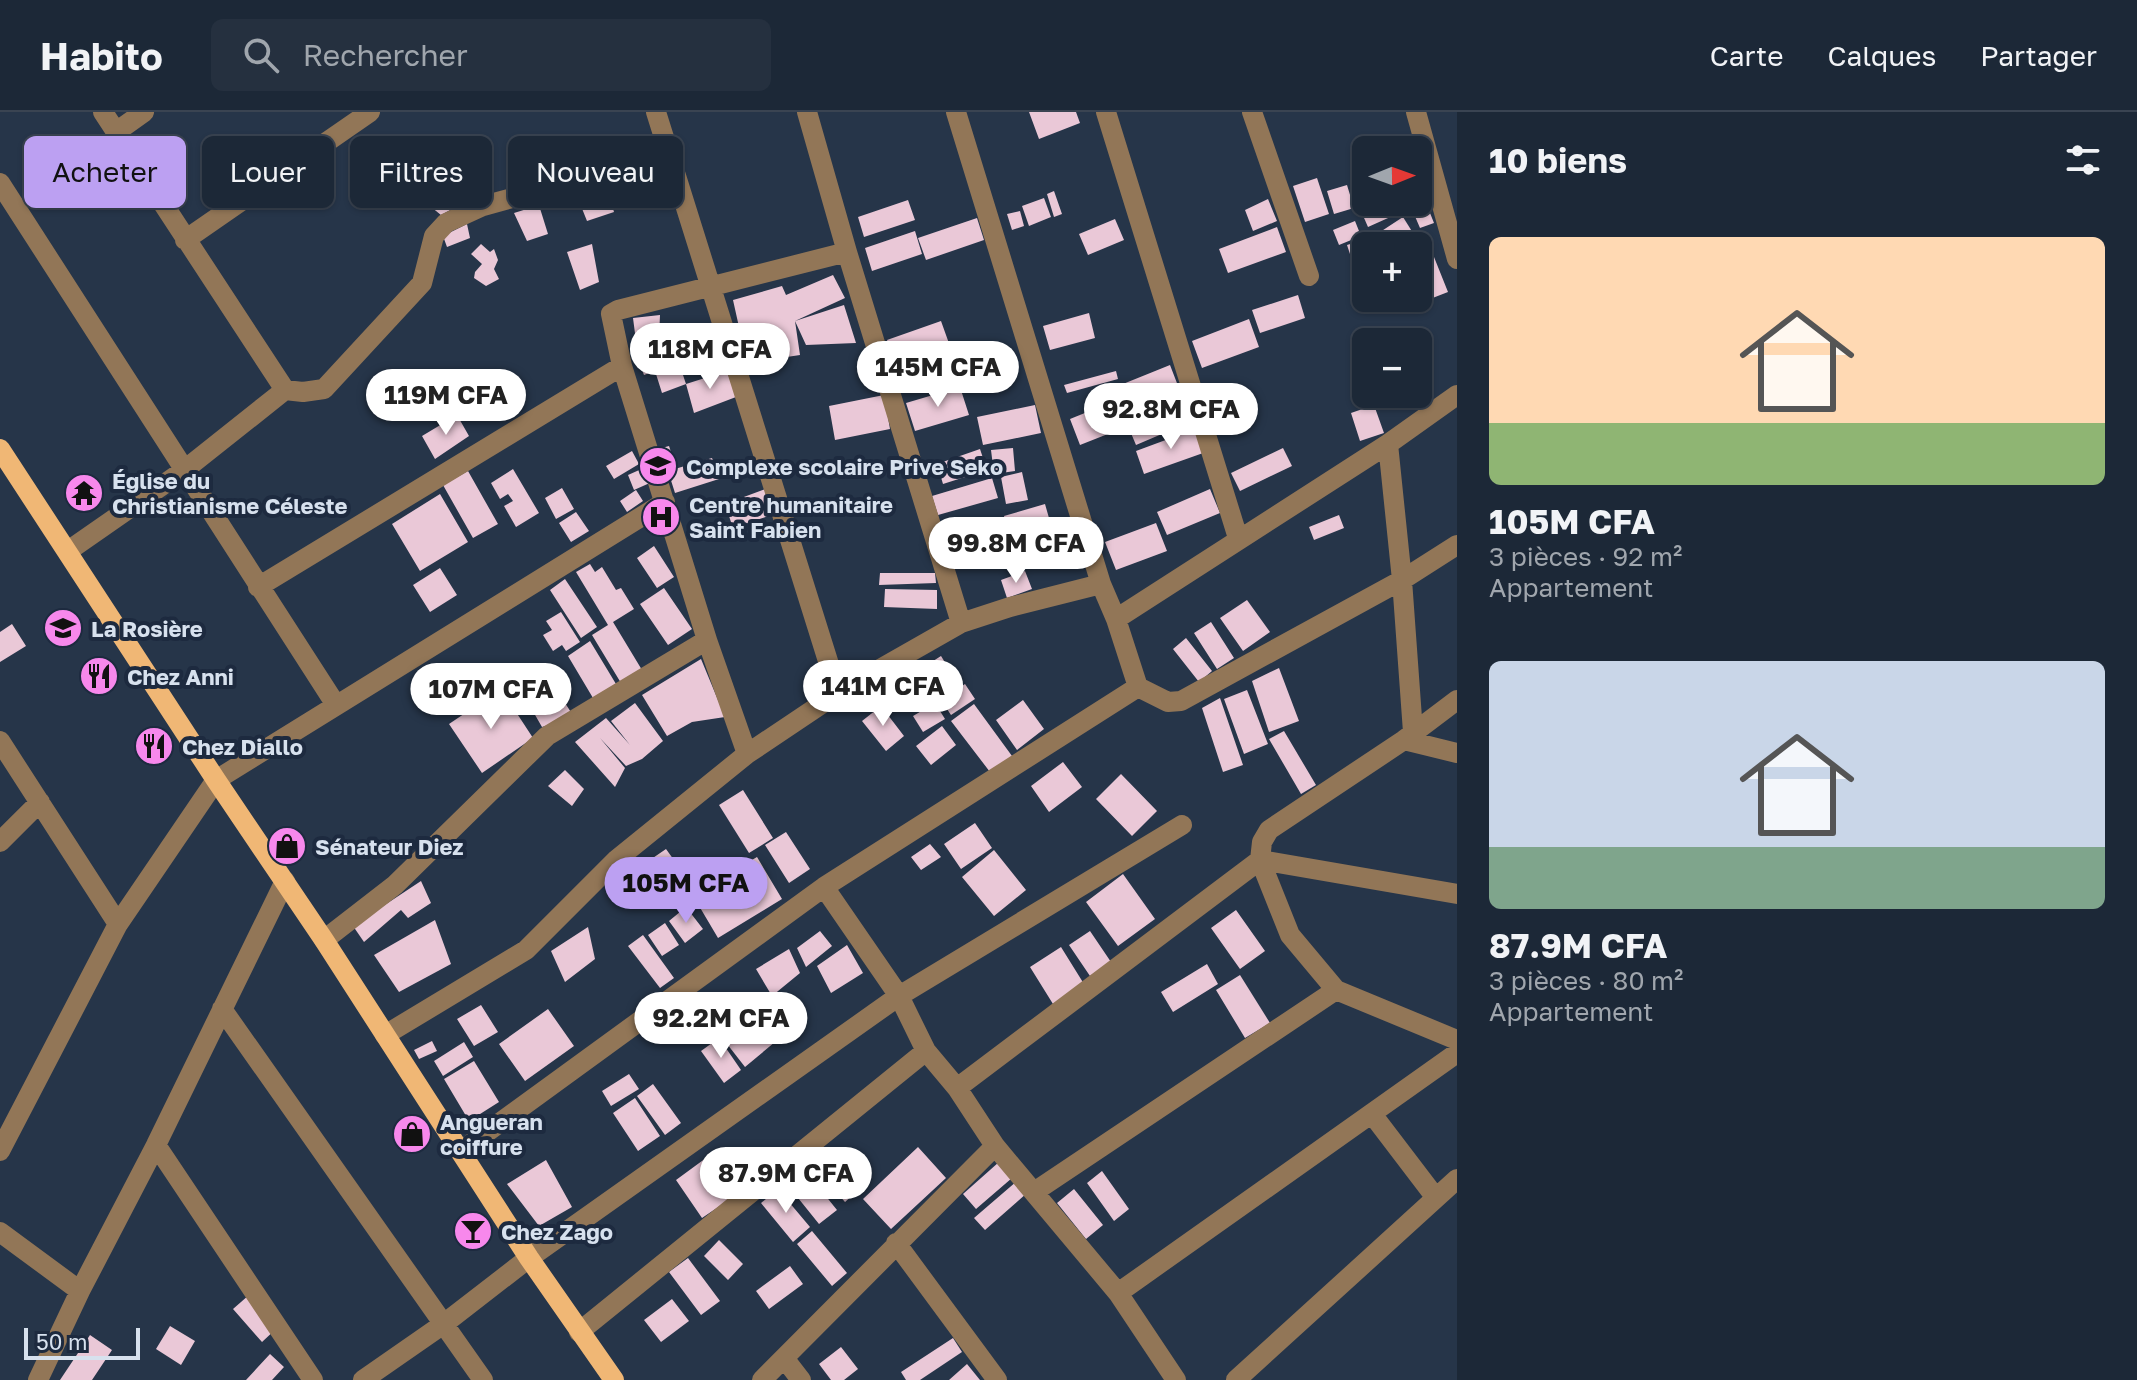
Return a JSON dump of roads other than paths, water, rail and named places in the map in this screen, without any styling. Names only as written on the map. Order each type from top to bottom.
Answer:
[{"type":"main road","points":[[0,449],[324,940],[529,1258],[614,1380]]},
{"type":"street","points":[[103,112],[285,390]]},
{"type":"street","points":[[116,132],[144,112]]},
{"type":"street","points":[[185,240],[370,112]]},
{"type":"street","points":[[656,112],[665,136]]},
{"type":"street","points":[[807,112],[961,623]]},
{"type":"street","points":[[956,112],[1101,584],[1138,687],[1168,702],[1181,701],[1402,580],[1457,545]]},
{"type":"street","points":[[1106,112],[1238,538]]},
{"type":"street","points":[[1252,112],[1309,276]]},
{"type":"street","points":[[1416,112],[1457,259]]},
{"type":"street","points":[[0,183],[336,705]]},
{"type":"street","points":[[683,192],[838,693]]},
{"type":"street","points":[[68,551],[183,471],[285,390],[303,392],[324,389],[422,283],[434,236],[446,223],[483,206],[508,199]]},
{"type":"street","points":[[747,754],[707,640],[622,366],[611,314],[847,252]]},
{"type":"street","points":[[258,587],[622,366]]},
{"type":"street","points":[[1116,619],[1388,444],[1457,395]]},
{"type":"street","points":[[1388,444],[1402,580],[1409,736]]},
{"type":"street","points":[[0,1151],[118,924],[216,780],[665,502]]},
{"type":"street","points":[[385,1035],[526,950],[616,860],[747,754],[838,693],[961,623],[1101,584]]},
{"type":"street","points":[[324,940],[395,885],[547,736],[707,640]]},
{"type":"street","points":[[461,1151],[824,887],[1138,687]]},
{"type":"street","points":[[1457,700],[1269,830],[1262,842],[1260,860],[1290,935],[1336,990],[1457,1040]]},
{"type":"street","points":[[1409,736],[1457,753]]},
{"type":"street","points":[[0,741],[118,924]]},
{"type":"street","points":[[0,842],[40,802]]},
{"type":"street","points":[[363,1380],[445,1323],[529,1258],[899,996],[1182,825]]},
{"type":"street","points":[[957,1088],[1260,860],[1457,894]]},
{"type":"street","points":[[38,1380],[285,881]]},
{"type":"street","points":[[824,887],[899,996],[926,1051],[957,1088],[995,1146],[1118,1293],[1176,1380]]},
{"type":"street","points":[[1034,1192],[1336,990]]},
{"type":"street","points":[[222,1009],[483,1380]]},
{"type":"street","points":[[579,1332],[926,1051]]},
{"type":"street","points":[[1118,1293],[1457,1053]]},
{"type":"street","points":[[1372,1114],[1436,1198]]},
{"type":"street","points":[[156,1145],[313,1380]]},
{"type":"street","points":[[762,1380],[995,1146]]},
{"type":"street","points":[[1236,1380],[1457,1179]]},
{"type":"street","points":[[0,1232],[80,1291]]},
{"type":"street","points":[[896,1243],[997,1380]]},
{"type":"street","points":[[784,1358],[801,1380]]},
{"type":"place","name":"Complexe scolaire Prive Seko","points":[[658,466]]},
{"type":"place","name":"Église du Christianisme Céleste","points":[[84,493]]},
{"type":"place","name":"Centre humanitaire Saint Fabien","points":[[661,517]]},
{"type":"place","name":"La Rosière","points":[[63,628]]},
{"type":"place","name":"Chez Anni","points":[[99,676]]},
{"type":"place","name":"Chez Diallo","points":[[154,746]]},
{"type":"place","name":"Sénateur Diez","points":[[287,846]]},
{"type":"place","name":"Angueran coiffure","points":[[412,1134]]},
{"type":"place","name":"Chez Zago","points":[[473,1231]]}]
